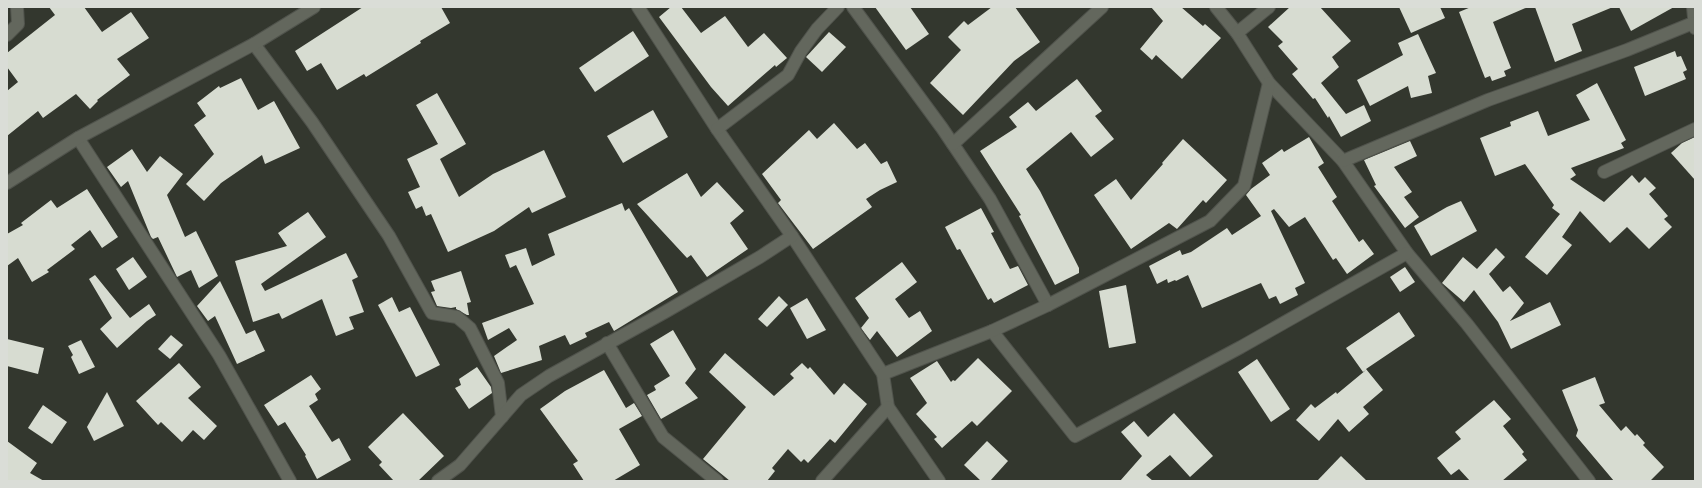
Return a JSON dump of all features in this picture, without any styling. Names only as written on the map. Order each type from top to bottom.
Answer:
[{"type":"street","points":[[7,35],[18,24],[18,7]]},
{"type":"street","points":[[7,183],[78,138],[254,44],[314,7]]},
{"type":"street","points":[[638,7],[717,129],[792,236],[883,374],[888,407],[935,479]]},
{"type":"street","points":[[717,129],[788,75],[801,51],[817,29],[838,7]]},
{"type":"street","points":[[853,7],[953,144],[990,199],[1048,305]]},
{"type":"street","points":[[953,144],[1102,7]]},
{"type":"street","points":[[1216,7],[1237,33],[1269,83],[1343,161],[1407,253],[1467,324],[1589,481]]},
{"type":"street","points":[[1237,33],[1269,7]]},
{"type":"street","points":[[1343,161],[1488,100],[1694,25],[1693,7]]},
{"type":"street","points":[[254,44],[312,122],[389,236],[432,313],[457,317],[470,328],[498,383],[502,417]]},
{"type":"street","points":[[883,374],[992,331],[1048,305],[1210,222],[1244,186],[1269,83]]},
{"type":"street","points":[[1604,172],[1695,129]]},
{"type":"street","points":[[78,138],[219,355],[290,481]]},
{"type":"street","points":[[438,481],[460,465],[521,395],[549,376],[672,308],[760,257],[792,236]]},
{"type":"street","points":[[992,331],[1075,436],[1241,347],[1407,253]]},
{"type":"street","points":[[607,343],[663,437],[717,481]]},
{"type":"street","points":[[822,481],[888,407]]},
{"type":"building","points":[[49,7],[84,7],[102,32],[131,12],[149,38],[117,59],[130,75],[97,100],[98,101],[90,109],[76,94],[43,118],[38,111],[7,136],[7,91],[18,82],[7,67],[7,53],[55,15]]},
{"type":"building","points":[[363,7],[441,7],[450,23],[366,77],[364,74],[337,90],[321,63],[307,71],[295,51]]},
{"type":"building","points":[[671,7],[681,7],[701,33],[725,16],[748,47],[764,33],[787,58],[776,67],[775,65],[728,106],[711,87],[659,17]]},
{"type":"building","points":[[875,7],[910,7],[929,34],[906,50]]},
{"type":"building","points":[[992,7],[1015,7],[1040,42],[1014,61],[963,115],[930,83],[961,50],[948,37],[964,21],[968,25]]},
{"type":"building","points":[[1151,7],[1181,7],[1203,26],[1205,24],[1221,38],[1182,79],[1156,55],[1152,60],[1140,49],[1163,21]]},
{"type":"building","points":[[1290,7],[1320,7],[1351,41],[1332,57],[1339,67],[1321,83],[1346,114],[1364,105],[1371,121],[1341,137],[1329,116],[1328,118],[1315,98],[1313,99],[1292,74],[1298,69],[1278,46],[1283,42],[1268,27]]},
{"type":"building","points":[[1399,7],[1440,7],[1445,18],[1411,33]]},
{"type":"building","points":[[1471,7],[1528,7],[1493,22],[1511,68],[1504,71],[1506,76],[1492,81],[1490,76],[1485,78],[1459,12]]},
{"type":"building","points":[[1535,7],[1613,7],[1572,24],[1582,51],[1555,62]]},
{"type":"building","points":[[1619,7],[1674,7],[1631,31]]},
{"type":"building","points":[[633,31],[649,56],[595,92],[579,68]]},
{"type":"building","points":[[829,32],[846,47],[822,72],[806,57]]},
{"type":"building","points":[[1418,34],[1436,73],[1428,76],[1432,93],[1411,98],[1408,86],[1370,106],[1357,80],[1403,55],[1398,43]]},
{"type":"building","points":[[1675,51],[1677,57],[1681,56],[1687,70],[1683,72],[1686,79],[1645,96],[1634,67]]},
{"type":"building","points":[[241,78],[258,110],[274,101],[300,148],[265,164],[262,155],[221,183],[204,201],[186,184],[214,154],[194,125],[206,116],[197,103],[219,86],[220,88]]},
{"type":"building","points":[[1077,79],[1102,111],[1095,116],[1114,139],[1091,157],[1071,132],[1026,169],[1040,191],[1079,268],[1079,273],[1055,285],[1019,216],[1021,215],[980,151],[1017,127],[1009,117],[1028,102],[1036,111]]},
{"type":"building","points":[[1597,83],[1626,140],[1621,143],[1624,148],[1571,168],[1576,175],[1570,179],[1604,202],[1632,175],[1639,183],[1645,177],[1656,188],[1649,194],[1668,216],[1664,219],[1672,227],[1649,249],[1627,227],[1610,243],[1580,211],[1562,237],[1572,245],[1547,275],[1525,257],[1560,214],[1552,208],[1554,205],[1525,164],[1495,176],[1480,138],[1511,126],[1510,122],[1538,111],[1548,136],[1590,120],[1576,95]]},
{"type":"building","points":[[437,93],[466,144],[440,159],[459,197],[493,174],[544,150],[566,197],[532,213],[529,207],[494,231],[448,252],[431,214],[426,216],[422,206],[416,209],[408,192],[420,187],[407,159],[438,144],[416,105]]},
{"type":"building","points":[[653,110],[668,137],[623,163],[607,136]]},
{"type":"building","points":[[834,123],[857,149],[865,143],[881,164],[887,161],[897,182],[866,199],[872,207],[813,249],[778,203],[781,200],[762,174],[809,130],[817,139]]},
{"type":"building","points":[[1309,137],[1324,163],[1318,167],[1337,197],[1332,201],[1359,242],[1363,239],[1374,254],[1347,274],[1336,258],[1333,260],[1305,217],[1289,227],[1274,209],[1271,211],[1305,283],[1295,288],[1298,295],[1280,304],[1276,296],[1269,299],[1261,283],[1202,308],[1188,275],[1176,281],[1175,280],[1168,283],[1167,279],[1157,284],[1149,266],[1180,250],[1182,255],[1191,252],[1227,228],[1232,235],[1261,216],[1246,195],[1251,189],[1270,175],[1262,163],[1282,149],[1284,152]]},
{"type":"building","points":[[1695,137],[1695,180],[1671,153],[1682,143]]},
{"type":"building","points":[[1183,139],[1227,180],[1206,203],[1203,200],[1177,229],[1169,223],[1131,249],[1094,195],[1116,179],[1131,200]]},
{"type":"building","points":[[1410,141],[1417,156],[1394,167],[1412,192],[1404,197],[1419,217],[1405,228],[1374,186],[1376,185],[1364,160]]},
{"type":"building","points":[[132,149],[147,172],[160,156],[183,174],[167,195],[185,237],[196,231],[218,276],[199,288],[191,270],[177,277],[158,237],[153,239],[151,237],[128,181],[121,187],[107,167]]},
{"type":"building","points":[[687,173],[701,197],[717,182],[744,211],[730,223],[748,249],[707,277],[691,255],[687,258],[637,204]]},
{"type":"building","points":[[87,189],[118,237],[102,248],[90,230],[71,245],[75,249],[47,270],[49,272],[32,282],[18,258],[7,266],[7,234],[23,225],[21,223],[51,200],[57,208]]},
{"type":"building","points":[[1461,201],[1477,231],[1431,256],[1414,226],[1447,207]]},
{"type":"building","points":[[622,203],[625,211],[629,208],[678,292],[614,331],[609,322],[585,333],[587,337],[570,345],[565,335],[539,346],[542,360],[501,373],[494,356],[517,340],[509,328],[488,340],[482,323],[534,304],[516,265],[510,268],[505,255],[526,248],[532,266],[555,255],[548,234]]},
{"type":"building","points":[[981,208],[994,232],[991,233],[1010,269],[1018,266],[1028,285],[994,303],[991,298],[988,300],[960,249],[957,250],[945,227]]},
{"type":"building","points":[[308,212],[326,237],[261,284],[265,291],[346,253],[358,277],[352,280],[364,312],[349,317],[354,329],[336,336],[322,299],[282,319],[279,313],[253,322],[235,261],[287,246],[278,233]]},
{"type":"building","points":[[1496,248],[1505,257],[1489,274],[1503,292],[1510,286],[1524,303],[1510,321],[1550,302],[1561,325],[1511,349],[1498,322],[1474,290],[1464,302],[1442,283],[1463,257],[1477,269]]},
{"type":"building","points":[[133,257],[147,277],[129,290],[116,269]]},
{"type":"building","points":[[902,262],[917,282],[895,299],[909,318],[920,311],[932,331],[897,357],[877,331],[870,340],[861,328],[869,318],[855,298]]},
{"type":"building","points":[[1405,267],[1415,282],[1400,292],[1390,277]]},
{"type":"building","points":[[461,271],[471,302],[467,303],[469,315],[456,309],[456,307],[451,308],[437,306],[431,292],[435,291],[431,281]]},
{"type":"building","points":[[95,275],[130,318],[149,304],[156,315],[147,321],[117,348],[100,329],[112,318],[89,279]]},
{"type":"building","points":[[220,281],[246,334],[255,330],[265,351],[237,364],[215,316],[208,321],[197,306]]},
{"type":"building","points":[[1126,285],[1136,343],[1109,348],[1099,291]]},
{"type":"building","points":[[779,296],[788,305],[767,327],[758,319]]},
{"type":"building","points":[[392,297],[399,312],[410,307],[440,365],[416,377],[378,305]]},
{"type":"building","points":[[807,298],[826,330],[807,339],[790,308]]},
{"type":"building","points":[[1399,312],[1415,336],[1366,369],[1383,390],[1363,407],[1369,414],[1349,432],[1338,419],[1319,441],[1296,420],[1311,404],[1315,408],[1336,392],[1337,394],[1366,370],[1363,372],[1346,348]]},
{"type":"building","points":[[673,330],[696,369],[685,383],[698,398],[661,419],[647,395],[656,390],[654,386],[670,376],[650,344]]},
{"type":"building","points":[[171,335],[183,345],[170,359],[158,349]]},
{"type":"building","points":[[7,339],[44,348],[38,374],[7,366]]},
{"type":"building","points":[[81,340],[95,367],[79,374],[71,357],[73,355],[68,346]]},
{"type":"building","points":[[725,353],[774,396],[794,378],[790,374],[802,363],[808,369],[810,367],[834,395],[844,383],[867,404],[835,443],[830,439],[808,463],[804,459],[801,462],[788,449],[772,468],[775,471],[767,481],[730,481],[703,459],[746,407],[709,372]]},
{"type":"building","points":[[978,358],[1012,391],[977,426],[972,421],[942,448],[934,439],[937,437],[916,414],[927,403],[910,378],[937,361],[951,382],[953,380],[955,381]]},
{"type":"building","points":[[1257,359],[1290,409],[1271,422],[1238,372]]},
{"type":"building","points":[[179,363],[201,387],[188,398],[217,426],[204,440],[193,430],[182,442],[161,422],[158,425],[136,401]]},
{"type":"building","points":[[477,367],[491,387],[492,393],[469,409],[455,388],[461,385],[459,379]]},
{"type":"building","points":[[604,370],[626,408],[634,403],[642,416],[619,429],[640,465],[613,481],[584,481],[573,464],[578,461],[540,409],[565,391]]},
{"type":"building","points":[[311,375],[321,389],[315,394],[318,400],[309,406],[332,442],[339,438],[351,460],[317,479],[305,456],[306,455],[285,422],[278,426],[264,405]]},
{"type":"building","points":[[1595,377],[1605,403],[1599,405],[1621,431],[1626,426],[1635,436],[1637,434],[1645,443],[1643,445],[1664,467],[1650,481],[1614,481],[1576,436],[1578,430],[1562,390]]},
{"type":"building","points":[[107,392],[124,426],[94,441],[87,427]]},
{"type":"building","points":[[1494,400],[1511,419],[1503,426],[1524,452],[1522,454],[1527,460],[1502,481],[1470,481],[1459,469],[1451,475],[1437,458],[1461,439],[1455,432]]},
{"type":"building","points":[[43,405],[67,422],[52,444],[28,428]]},
{"type":"building","points":[[403,413],[444,456],[418,481],[394,481],[379,465],[382,462],[368,447]]},
{"type":"building","points":[[1174,413],[1213,456],[1190,477],[1170,455],[1146,475],[1153,481],[1120,481],[1142,456],[1121,432],[1134,421],[1148,437]]},
{"type":"building","points":[[7,441],[37,463],[30,473],[44,481],[7,481]]},
{"type":"building","points":[[987,441],[1008,461],[990,481],[981,481],[964,465]]},
{"type":"building","points":[[1341,456],[1367,481],[1317,481]]}]
